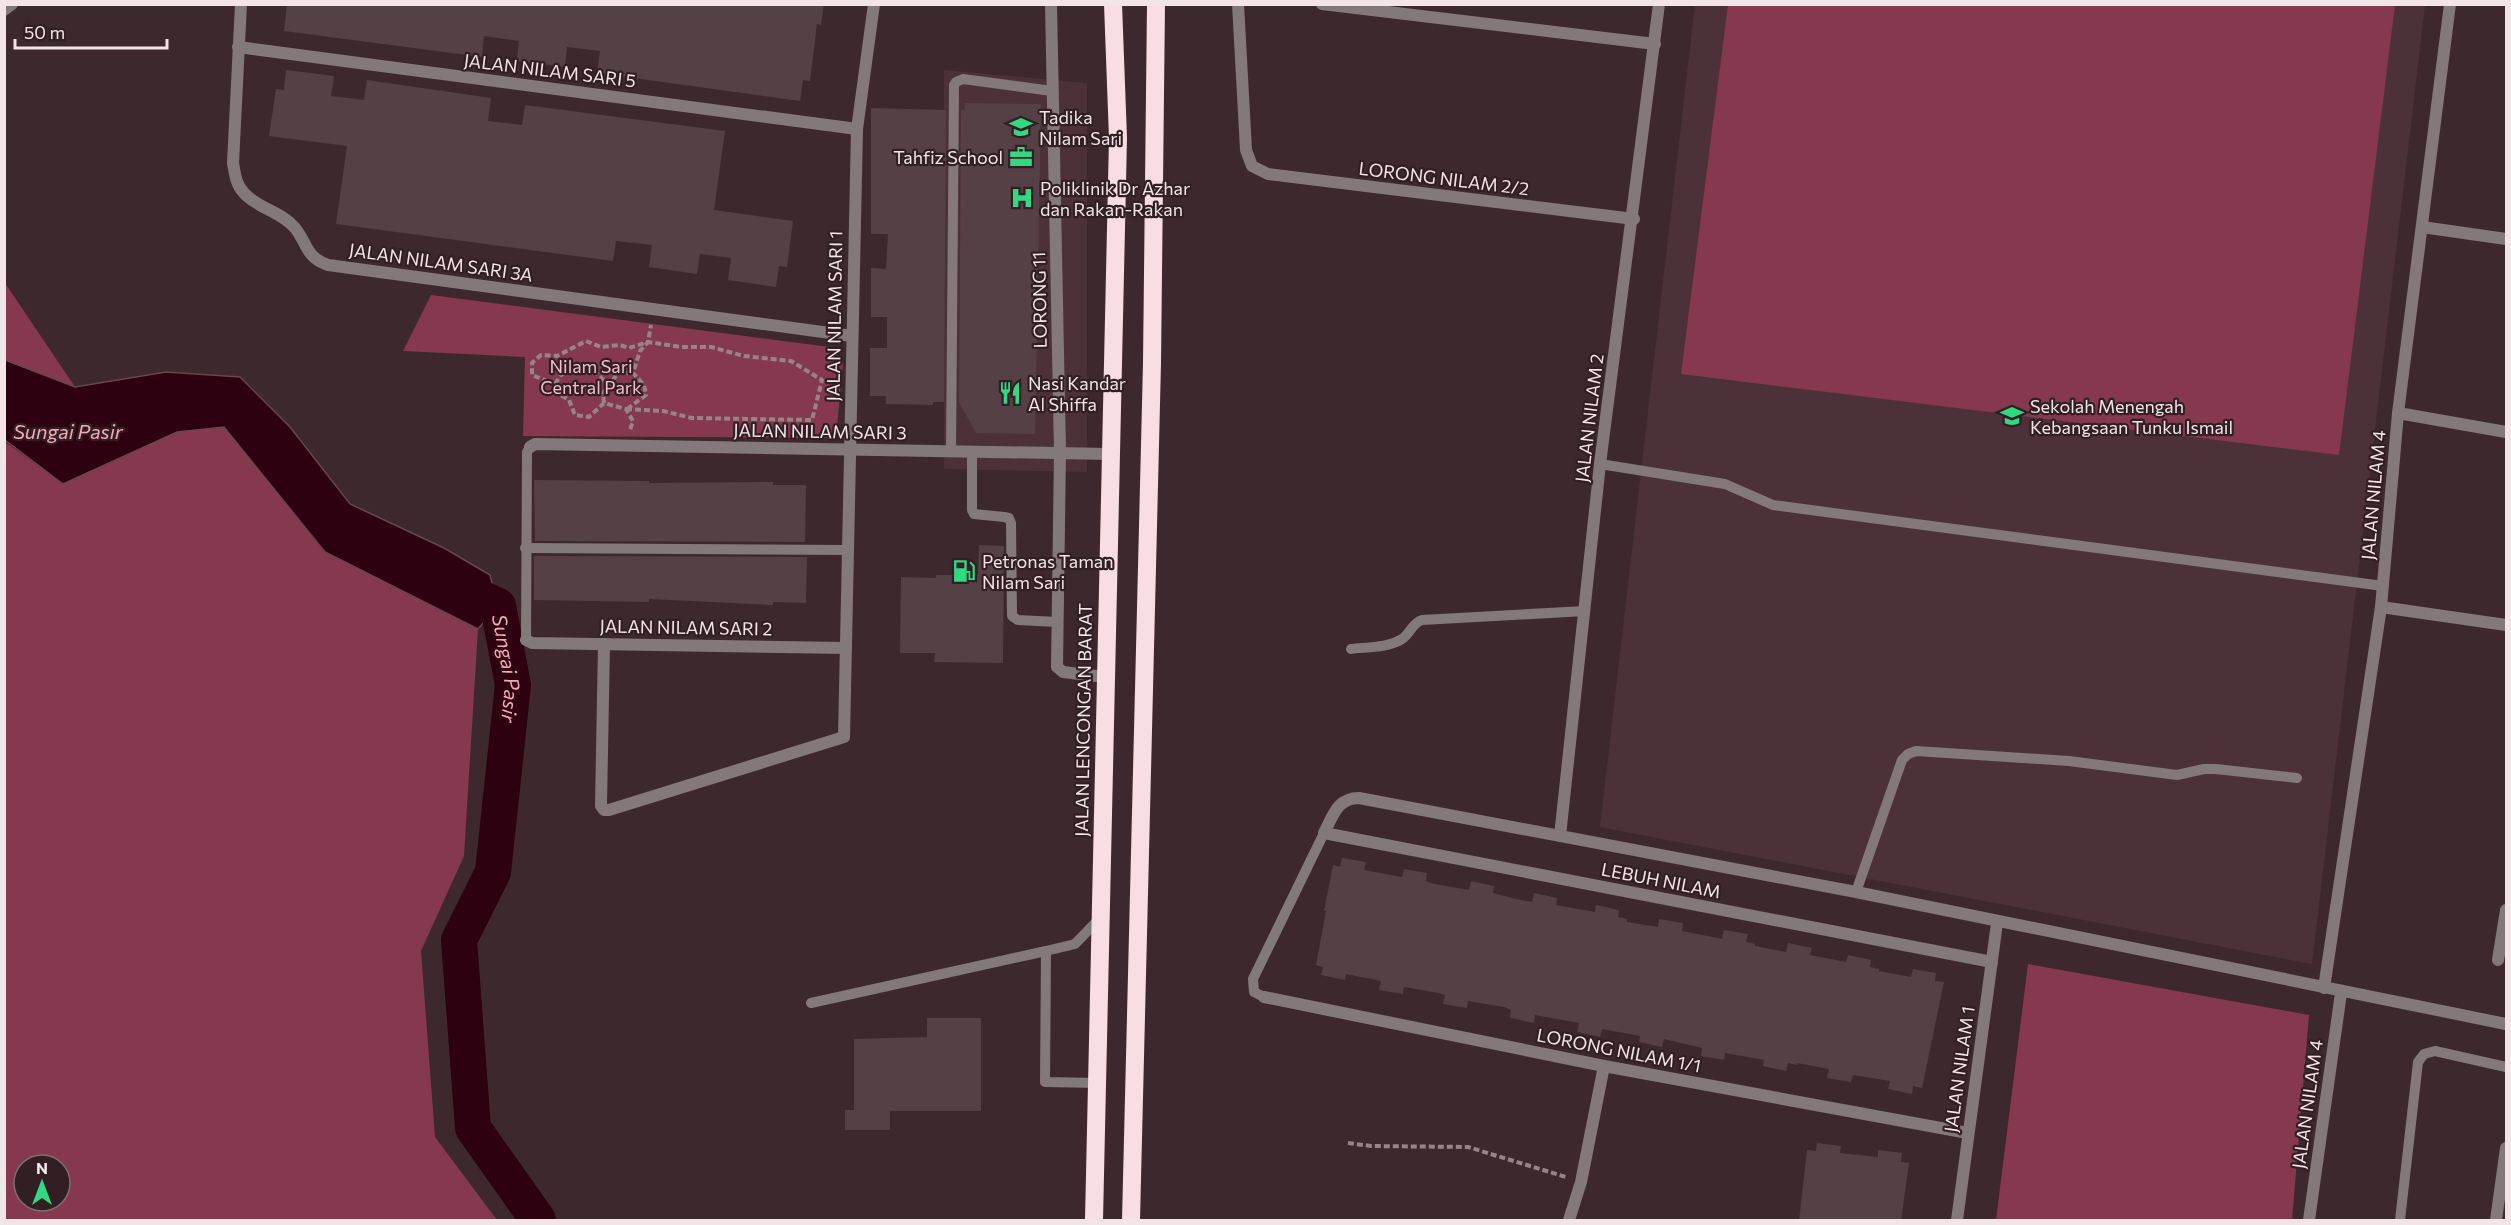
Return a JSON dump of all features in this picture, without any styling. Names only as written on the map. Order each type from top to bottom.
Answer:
[{"type":"highway","name":"JALAN LENCONGAN BARAT","points":[[1094,1221],[1118,138],[1113,4]]},
{"type":"highway","points":[[1131,1221],[1152,386],[1156,4]]},
{"type":"street","points":[[4,10],[12,4]]},
{"type":"street","name":"JALAN NILAM SARI 3A","points":[[241,4],[232,163],[236,181],[245,195],[295,227],[309,252],[317,261],[328,265],[852,336]]},
{"type":"street","name":"JALAN NILAM SARI 1","points":[[604,644],[601,806],[607,811],[843,737],[857,129],[874,4]]},
{"type":"street","name":"LORONG 11","points":[[1051,4],[1060,452],[1057,667],[1063,672],[1105,676]]},
{"type":"street","name":"LORONG NILAM 2/2","points":[[1238,4],[1246,150],[1252,166],[1268,174],[1634,219]]},
{"type":"street","points":[[1322,4],[1655,44]]},
{"type":"street","name":"JALAN NILAM 2","points":[[1560,836],[1600,464],[1634,219],[1659,4]]},
{"type":"street","name":"JALAN NILAM 4","points":[[2324,988],[2381,607],[2398,413],[2451,4]]},
{"type":"street","name":"JALAN NILAM SARI 5","points":[[238,47],[857,129]]},
{"type":"street","points":[[2422,227],[2506,239]]},
{"type":"street","points":[[2398,413],[2506,432]]},
{"type":"street","name":"JALAN NILAM SARI 3","points":[[530,447],[535,444],[627,445],[849,451],[1110,454]]},
{"type":"street","points":[[2381,607],[2506,625]]},
{"type":"street","name":"JALAN NILAM SARI 2","points":[[526,640],[532,643],[846,648]]},
{"type":"street","points":[[1324,833],[1340,804],[1348,798],[1359,798],[1856,892],[2341,993],[2506,1024]]},
{"type":"street","name":"LEBUH NILAM","points":[[1324,833],[1992,962]]},
{"type":"street","points":[[2498,960],[2506,910]]},
{"type":"street","name":"JALAN NILAM 1","points":[[1957,1221],[1997,922]]},
{"type":"street","name":"JALAN NILAM 4","points":[[2309,1221],[2341,993]]},
{"type":"street","name":"LORONG NILAM 1/1","points":[[1264,997],[1604,1066],[1968,1133]]},
{"type":"street","points":[[1569,1221],[1581,1182],[1604,1066]]},
{"type":"street","points":[[2496,1221],[2506,1148]]},
{"type":"lane","points":[[951,451],[954,85],[963,79],[1052,91]]},
{"type":"lane","points":[[526,640],[525,548],[527,452],[530,447]]},
{"type":"lane","points":[[972,451],[972,510],[974,514],[1009,518],[1011,523],[1011,616],[1018,620],[1057,622]]},
{"type":"lane","points":[[1600,464],[1725,484],[1773,504],[2383,585]]},
{"type":"lane","points":[[525,548],[847,550]]},
{"type":"lane","points":[[1351,650],[1389,644],[1403,639],[1416,622],[1422,620],[1585,611]]},
{"type":"lane","points":[[1856,892],[1898,768],[1908,754],[1916,751],[2069,761],[2177,775],[2204,769],[2216,769],[2298,778]]},
{"type":"lane","points":[[1264,997],[1254,992],[1253,979],[1324,833]]},
{"type":"lane","points":[[811,1003],[1075,944],[1101,917]]},
{"type":"lane","points":[[1046,951],[1045,1082],[1098,1083]]},
{"type":"lane","points":[[2400,1221],[2418,1062],[2424,1054],[2435,1052],[2506,1067]]},
{"type":"path","points":[[586,341],[601,347],[620,345],[629,348],[648,342],[681,347],[711,346],[744,356],[791,361],[822,380],[812,420],[692,418],[663,411],[626,410],[604,403],[589,417],[575,416],[569,400],[559,394],[555,384],[532,375],[532,363],[541,355],[558,356],[586,341]]},
{"type":"path","points":[[633,373],[640,351],[648,342]]},
{"type":"path","points":[[555,384],[561,375],[572,368],[585,373],[596,373],[609,385]]},
{"type":"path","points":[[604,403],[603,393],[618,373],[633,373],[644,385],[646,395],[626,410]]},
{"type":"path","points":[[626,410],[633,421],[627,445]]},
{"type":"path","points":[[1347,1143],[1371,1146],[1468,1148],[1581,1182]]},
{"type":"shaded area","name":"Sekolah Menengah Kebangsaan Tunku Ismail","points":[[1695,5],[2425,5],[2312,964],[1600,827]]},
{"type":"shaded area","points":[[944,70],[1087,83],[1087,472],[944,469]]},
{"type":"green space","points":[[1728,5],[2395,5],[2339,455],[1681,374]]},
{"type":"green space","points":[[5,283],[75,387],[5,360]]},
{"type":"green space","name":"Nilam Sari Central Park","points":[[431,295],[830,347],[843,363],[836,438],[523,436],[525,357],[403,351]]},
{"type":"green space","points":[[225,427],[325,552],[478,629],[464,856],[421,951],[435,1137],[497,1220],[5,1220],[4,441],[63,484],[177,432]]},
{"type":"green space","points":[[2028,964],[2309,1015],[2292,1220],[1996,1220]]},
{"type":"water","name":"Sungai Pasir","points":[[5,360],[75,387],[166,372],[240,377],[290,427],[350,504],[444,548],[490,575],[498,606],[478,629],[325,552],[224,427],[177,432],[63,484],[5,440]]},
{"type":"building","points":[[287,4],[824,4],[821,25],[817,24],[810,81],[803,80],[800,101],[597,73],[600,51],[567,47],[565,67],[517,61],[519,41],[484,36],[482,57],[284,31]]},
{"type":"building","points":[[286,70],[334,76],[331,96],[364,100],[367,80],[491,98],[488,121],[522,125],[525,105],[725,131],[714,210],[793,221],[787,267],[779,266],[776,287],[728,280],[731,258],[700,254],[697,274],[649,267],[652,245],[616,241],[613,261],[336,224],[347,146],[269,136],[276,89],[284,90]]},
{"type":"building","points":[[965,103],[1041,104],[1035,434],[976,433],[959,402],[961,110],[965,110]]},
{"type":"building","points":[[871,108],[946,110],[944,402],[933,402],[933,405],[886,404],[886,396],[870,396],[870,348],[887,348],[887,317],[871,317],[871,268],[886,269],[888,234],[871,234]]},
{"type":"building","points":[[534,480],[649,481],[649,483],[773,482],[773,485],[806,485],[805,542],[535,541]]},
{"type":"building","points":[[979,545],[1004,546],[1003,663],[934,662],[935,653],[900,653],[901,577],[936,578],[936,575],[978,575]]},
{"type":"building","points":[[534,556],[807,557],[806,603],[773,602],[773,605],[649,599],[649,602],[534,600]]},
{"type":"building","points":[[1342,858],[1366,862],[1364,870],[1402,877],[1404,869],[1427,873],[1426,881],[1434,884],[1469,890],[1471,881],[1494,886],[1493,893],[1516,899],[1532,902],[1534,893],[1557,898],[1556,905],[1595,912],[1596,905],[1619,910],[1618,917],[1627,919],[1627,922],[1658,927],[1659,919],[1683,923],[1682,931],[1722,939],[1724,930],[1748,934],[1746,942],[1786,952],[1788,943],[1812,948],[1810,955],[1846,962],[1848,955],[1871,960],[1870,967],[1879,969],[1879,971],[1911,977],[1913,969],[1936,973],[1935,981],[1944,982],[1922,1088],[1913,1086],[1912,1094],[1888,1089],[1890,1081],[1853,1075],[1851,1082],[1827,1078],[1829,1069],[1797,1063],[1797,1065],[1788,1063],[1786,1071],[1763,1066],[1764,1060],[1725,1053],[1724,1060],[1701,1056],[1702,1048],[1664,1039],[1662,1047],[1639,1042],[1640,1036],[1602,1029],[1600,1037],[1577,1032],[1579,1023],[1535,1015],[1534,1023],[1510,1018],[1511,1010],[1504,1007],[1468,1001],[1467,1008],[1443,1004],[1445,995],[1438,993],[1404,987],[1403,994],[1379,990],[1381,981],[1346,974],[1345,980],[1321,975],[1323,967],[1316,965],[1326,911],[1324,911],[1333,865],[1340,867]]},
{"type":"building","points":[[927,1018],[981,1018],[981,1111],[890,1111],[890,1130],[845,1130],[845,1110],[854,1110],[854,1039],[927,1037]]},
{"type":"building","points":[[1817,1143],[1841,1146],[1840,1153],[1878,1157],[1878,1150],[1902,1153],[1901,1162],[1909,1163],[1901,1221],[1799,1221],[1807,1150],[1816,1151]]},
{"type":"waterway","name":"Sungai Pasir","points":[[454,585],[498,606],[513,685],[493,872],[459,940],[473,1128],[538,1220]]},
{"type":"place","name":"Tadika Nilam Sari","points":[[1021,127]]},
{"type":"place","name":"Tahfiz School","points":[[1021,157]]},
{"type":"place","name":"Poliklinik Dr Azhar dan Rakan-Rakan","points":[[1022,198]]},
{"type":"place","name":"Nasi Kandar Al Shiffa","points":[[1010,393]]},
{"type":"place","name":"Sekolah Menengah Kebangsaan Tunku Ismail","points":[[2012,416]]},
{"type":"place","name":"Petronas Taman Nilam Sari","points":[[964,571]]}]
